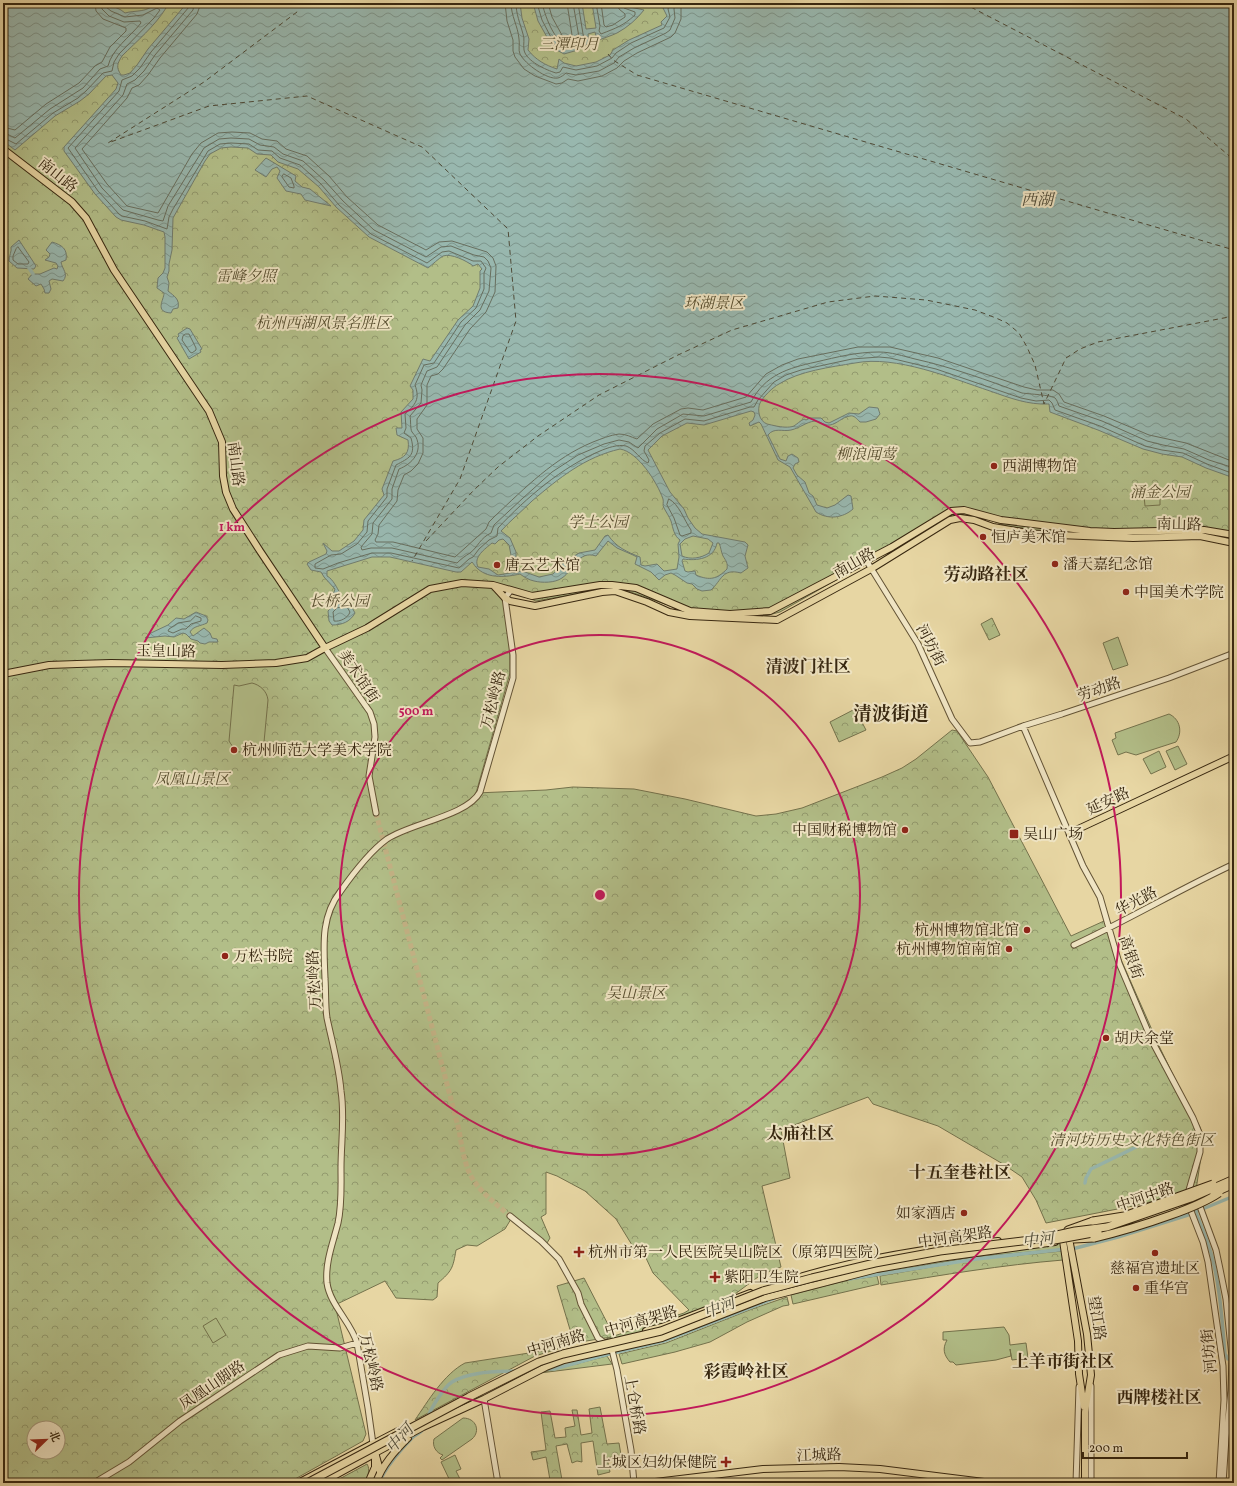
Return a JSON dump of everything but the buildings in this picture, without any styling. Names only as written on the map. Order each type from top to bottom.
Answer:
[{"type":"highway","points":[[1065,1231],[1093,1221],[1124,1216],[1204,1187],[1233,1182]]},
{"type":"highway","points":[[1067,1245],[1151,1222],[1205,1203],[1233,1182]]},
{"type":"highway","name":"中河高架路","points":[[307,1483],[469,1397],[539,1362],[563,1354],[661,1331],[763,1291],[875,1263],[940,1251],[1039,1239],[1075,1231],[1107,1227],[1233,1182]]},
{"type":"highway","name":"中河高架路","points":[[313,1483],[426,1422],[542,1366],[563,1358],[663,1335],[765,1295],[870,1268],[941,1255],[1039,1243],[1108,1230],[1193,1202],[1233,1182]]},
{"type":"highway","points":[[298,1483],[373,1444]]},
{"type":"highway","points":[[320,1483],[375,1453]]},
{"type":"main road","name":"南山路","points":[[3,148],[72,202],[86,218],[114,270],[209,411],[222,442],[223,476],[226,492],[233,509],[325,648],[367,628],[430,589],[462,583],[493,585],[532,596],[600,585],[612,585],[636,588],[690,611],[730,614],[770,611],[892,547],[951,511],[964,510],[1001,520],[1090,531],[1114,532],[1204,530],[1234,535]]},
{"type":"main road","name":"南山路","points":[[505,598],[510,601],[535,606],[602,592],[615,591],[670,612],[690,616],[777,620],[871,569],[950,520],[960,518],[974,520],[993,527],[1034,534],[1133,538],[1200,536],[1234,542]]},
{"type":"main road","points":[[493,585],[505,598]]},
{"type":"main road","name":"玉皇山路","points":[[3,674],[49,666],[77,664],[111,663],[222,665],[276,663],[307,658],[325,648]]},
{"type":"main road","name":"延安路","points":[[1070,835],[1076,830],[1234,756]]},
{"type":"main road","name":"延安路","points":[[1070,835],[1091,828],[1234,760]]},
{"type":"main road","name":"中河中路","points":[[1065,1231],[1105,1225],[1233,1182]]},
{"type":"main road","name":"中河中路","points":[[1067,1245],[1200,1204],[1233,1182]]},
{"type":"main road","name":"望江路","points":[[1065,1231],[1078,1341],[1079,1374]]},
{"type":"main road","name":"中河南路","points":[[373,1444],[538,1359],[662,1327],[734,1298],[819,1272],[925,1249],[1039,1236],[1065,1231]]},
{"type":"main road","name":"中河南路","points":[[375,1453],[425,1426],[485,1400],[545,1368],[564,1360],[613,1352],[662,1338],[765,1298],[856,1274],[940,1258],[1041,1245],[1067,1245]]},
{"type":"main road","name":"望江路","points":[[1067,1245],[1087,1334],[1091,1375]]},
{"type":"main road","points":[[1079,1374],[1085,1412],[1085,1483]]},
{"type":"main road","points":[[1085,1412],[1091,1375]]},
{"type":"main road","name":"中河南路","points":[[376,1483],[380,1472],[394,1453],[412,1433]]},
{"type":"main road","points":[[368,1483],[375,1467],[375,1453],[373,1444]]},
{"type":"main road","points":[[375,1453],[378,1459],[380,1472]]},
{"type":"main road","name":"江城路","points":[[647,1483],[763,1470],[839,1467],[880,1469],[992,1483]]},
{"type":"street","name":"河坊街","points":[[866,560],[918,644],[952,719],[970,743]]},
{"type":"street","points":[[505,598],[511,590]]},
{"type":"street","name":"万松岭路","points":[[373,1444],[357,1343],[331,1297],[327,1279],[328,1260],[338,1222],[340,1204],[342,1100],[326,1010],[324,945],[327,915],[336,897],[350,878],[376,849],[388,839],[465,807],[477,798],[486,776],[513,678],[513,656],[505,598]]},
{"type":"street","name":"美术馆街","points":[[325,648],[370,712],[374,724],[375,737],[369,776],[376,813]]},
{"type":"street","name":"劳动路","points":[[970,743],[980,742],[1023,726],[1169,678],[1234,653]]},
{"type":"street","name":"高银街","points":[[1023,726],[1083,866],[1100,897],[1119,963],[1152,1041],[1193,1118],[1200,1135],[1200,1152],[1190,1186],[1187,1191],[1187,1197]]},
{"type":"street","name":"华光路","points":[[1074,946],[1234,864]]},
{"type":"street","name":"河坊街","points":[[1190,1186],[1200,1204],[1216,1250],[1226,1299],[1232,1366],[1223,1483]]},
{"type":"street","name":"河坊街","points":[[1187,1197],[1189,1208],[1203,1242],[1208,1262],[1223,1366],[1224,1400],[1219,1483]]},
{"type":"street","points":[[510,1216],[541,1241],[559,1259],[578,1293],[581,1304],[598,1338],[609,1346],[613,1352]]},
{"type":"street","name":"凤凰山脚路","points":[[94,1483],[129,1462],[180,1421],[279,1355],[308,1346],[340,1348],[357,1343]]},
{"type":"street","name":"上仓桥路","points":[[613,1352],[630,1450],[634,1483]]},
{"type":"street","name":"望江路","points":[[1076,1483],[1079,1374]]},
{"type":"street","name":"望江路","points":[[1091,1375],[1091,1483]]},
{"type":"street","points":[[485,1400],[498,1483]]},
{"type":"green space","name":"杭州西湖风景名胜区","points":[[3,3],[1234,3],[1234,534],[1194,531],[1101,535],[1063,533],[1006,526],[976,515],[959,515],[941,520],[780,612],[761,617],[694,614],[622,589],[610,588],[536,601],[502,588],[510,650],[510,673],[476,793],[546,790],[573,787],[634,789],[685,799],[756,816],[776,814],[802,808],[902,768],[916,759],[952,730],[957,731],[988,777],[1071,936],[1104,921],[1160,1048],[1204,1137],[1196,1190],[1138,1205],[1046,1223],[1036,1200],[1022,1177],[1003,1164],[938,1126],[873,1104],[868,1097],[781,1130],[790,1178],[762,1186],[781,1267],[762,1274],[731,1297],[731,1299],[662,1327],[605,1342],[604,1340],[611,1337],[574,1343],[557,1286],[584,1278],[614,1336],[689,1310],[653,1273],[646,1258],[632,1245],[616,1219],[585,1191],[557,1176],[546,1172],[546,1214],[541,1217],[550,1238],[547,1243],[511,1219],[505,1229],[477,1246],[467,1245],[456,1250],[451,1269],[438,1283],[437,1297],[433,1300],[396,1298],[385,1281],[335,1305],[366,1434],[363,1441],[288,1483],[3,1483]]},
{"type":"green space","points":[[1160,495],[1160,505],[1145,506],[1144,496]]},
{"type":"green space","points":[[992,618],[1000,635],[989,640],[981,624]]},
{"type":"green space","points":[[1118,637],[1128,665],[1113,670],[1103,643]]},
{"type":"green space","points":[[252,683],[263,689],[268,700],[264,742],[256,751],[246,754],[237,750],[229,741],[234,685],[239,686]]},
{"type":"green space","points":[[855,709],[866,730],[839,742],[830,722]]},
{"type":"green space","points":[[1169,714],[1176,719],[1180,730],[1176,742],[1136,755],[1126,752],[1118,755],[1112,740],[1116,738],[1115,733]]},
{"type":"green space","points":[[1178,746],[1187,764],[1175,770],[1166,751]]},
{"type":"green space","points":[[1159,751],[1166,767],[1151,774],[1143,759]]},
{"type":"green space","points":[[1062,1242],[1062,1249],[975,1257],[880,1273],[879,1271],[941,1259]]},
{"type":"green space","points":[[1063,1251],[1063,1260],[995,1267],[881,1285],[880,1276],[976,1259]]},
{"type":"green space","points":[[877,1276],[879,1284],[793,1304],[791,1295],[849,1280]]},
{"type":"green space","points":[[787,1297],[789,1305],[783,1306],[747,1322],[710,1342],[675,1352],[622,1364],[619,1354],[666,1343],[752,1309]]},
{"type":"green space","points":[[216,1318],[226,1335],[213,1343],[203,1326]]},
{"type":"green space","points":[[1004,1327],[1009,1335],[1010,1345],[1026,1343],[1028,1358],[1012,1360],[1010,1349],[1011,1356],[996,1360],[956,1365],[953,1362],[950,1362],[946,1357],[944,1349],[947,1340],[943,1340],[943,1332]]},
{"type":"green space","points":[[561,1348],[535,1356],[415,1420],[443,1381],[465,1363]]},
{"type":"green space","points":[[607,1356],[612,1364],[540,1373]]},
{"type":"green space","points":[[600,1407],[607,1444],[619,1443],[621,1455],[607,1458],[610,1472],[598,1475],[593,1441],[581,1443],[582,1462],[577,1461],[572,1463],[567,1444],[556,1446],[562,1480],[550,1480],[546,1457],[533,1460],[531,1452],[546,1450],[541,1412],[550,1411],[555,1438],[566,1437],[565,1428],[575,1426],[572,1410],[577,1410],[581,1435],[592,1433],[589,1409]]},
{"type":"green space","points":[[463,1418],[471,1420],[476,1426],[477,1429],[475,1436],[442,1460],[440,1458],[443,1455],[438,1453],[435,1449],[434,1439]]},
{"type":"green space","points":[[455,1455],[461,1469],[456,1471],[462,1483],[451,1483],[441,1462]]},
{"type":"green space","points":[[367,1464],[369,1471],[365,1483],[332,1483]]},
{"type":"water","name":"西湖","points":[[3,3],[108,3],[125,13],[145,10],[155,3],[163,3],[162,5],[165,5],[166,8],[162,15],[120,59],[118,63],[118,70],[121,75],[124,75],[130,73],[137,65],[148,49],[187,3],[520,3],[522,18],[529,39],[528,50],[541,62],[557,69],[559,59],[564,63],[576,66],[596,62],[610,55],[613,50],[629,40],[662,25],[661,22],[667,16],[663,8],[667,3],[1234,3],[1234,478],[1206,468],[1182,457],[1143,449],[1050,412],[1049,404],[1019,400],[941,374],[905,365],[871,361],[855,363],[816,370],[787,380],[768,392],[760,403],[759,409],[760,418],[764,423],[787,427],[794,426],[804,419],[806,420],[810,418],[821,418],[825,422],[829,423],[849,413],[859,414],[869,407],[878,408],[880,414],[876,419],[866,422],[860,422],[854,417],[850,416],[830,425],[815,421],[791,430],[776,430],[768,435],[780,459],[786,461],[788,456],[792,454],[798,458],[799,462],[795,464],[793,468],[797,475],[805,482],[809,493],[813,496],[817,505],[827,508],[835,505],[848,495],[851,496],[853,509],[845,514],[830,517],[816,512],[790,467],[778,460],[761,424],[759,422],[750,426],[749,423],[753,420],[755,415],[754,412],[751,411],[704,425],[687,423],[662,436],[648,450],[670,492],[684,509],[695,528],[702,534],[745,542],[748,545],[745,556],[748,568],[741,573],[730,572],[726,574],[711,590],[702,591],[697,589],[692,584],[687,583],[671,573],[665,575],[659,580],[651,572],[635,564],[637,557],[617,548],[608,541],[596,556],[590,555],[580,558],[562,578],[556,581],[548,582],[532,581],[520,574],[510,576],[493,576],[482,572],[472,562],[461,572],[456,572],[390,557],[372,557],[327,571],[327,576],[333,581],[340,593],[338,601],[339,604],[346,601],[349,602],[355,613],[351,619],[332,625],[329,621],[328,611],[336,603],[333,595],[335,589],[321,572],[311,570],[307,564],[326,554],[327,551],[323,543],[332,551],[339,551],[354,541],[363,530],[364,520],[384,495],[382,489],[393,461],[404,456],[408,448],[408,440],[397,435],[396,428],[402,428],[401,412],[413,399],[413,390],[410,386],[423,359],[430,361],[458,320],[473,306],[480,288],[480,271],[482,269],[478,264],[473,266],[459,258],[446,255],[441,257],[428,268],[369,237],[336,207],[319,187],[298,169],[278,162],[271,155],[257,154],[248,148],[221,148],[210,154],[205,161],[173,218],[172,250],[167,277],[169,283],[168,291],[176,298],[178,308],[173,309],[171,313],[166,312],[161,308],[164,293],[157,288],[158,278],[163,273],[165,268],[164,232],[144,225],[121,220],[116,217],[95,194],[64,151],[64,147],[116,89],[118,83],[112,75],[106,76],[89,94],[55,116],[15,150],[3,141]],"holes":[[[620,449],[627,451],[640,462],[652,476],[660,492],[663,500],[663,507],[671,521],[675,534],[680,540],[678,544],[679,557],[677,569],[664,571],[657,564],[645,566],[641,565],[640,557],[622,549],[608,535],[605,536],[595,550],[579,553],[562,564],[553,574],[539,577],[522,571],[498,575],[489,569],[478,567],[477,560],[480,554],[492,543],[495,544],[499,540],[503,539],[509,545],[512,560],[516,561],[516,552],[510,538],[501,531],[532,501],[573,469],[595,457]],[[693,536],[708,539],[713,543],[709,553],[703,556],[689,558],[682,556],[680,544],[685,539]],[[717,543],[719,543],[727,564],[727,569],[720,575],[713,578],[705,578],[696,575],[695,571],[685,571],[682,561],[683,559],[694,560],[704,558],[709,556]]]},
{"type":"water","points":[[533,3],[582,3],[586,29],[596,28],[592,3],[625,3],[630,7],[644,10],[632,23],[617,33],[597,41],[595,32],[588,34],[589,43],[578,50],[564,54],[553,48],[538,21]]},
{"type":"water","points":[[266,158],[296,176],[295,181],[302,187],[310,189],[331,206],[305,200],[301,194],[286,191],[277,178],[280,171],[277,167],[272,169],[266,177],[255,170]]},
{"type":"water","points":[[19,240],[36,266],[34,269],[17,268],[9,261],[11,247]]},
{"type":"water","points":[[52,242],[61,246],[65,250],[66,260],[61,262],[65,272],[65,278],[63,281],[52,279],[49,281],[51,289],[49,293],[45,293],[41,284],[36,286],[28,279],[32,274],[40,274],[54,268],[57,269],[58,266],[56,263],[45,260],[50,254],[46,250]]},
{"type":"water","points":[[187,328],[190,329],[202,349],[200,350],[201,352],[189,359],[177,338],[179,336],[178,334]]},
{"type":"water","points":[[196,612],[206,616],[208,620],[207,623],[195,627],[190,632],[193,636],[204,628],[210,633],[212,638],[217,639],[218,642],[209,642],[205,644],[200,643],[183,633],[174,637],[165,636],[145,638],[151,633],[168,625],[176,618],[184,619]]},
{"type":"waterway","points":[[29,268],[33,274]]},
{"type":"waterway","points":[[1085,1183],[1091,1169],[1163,1134]]},
{"type":"waterway","name":"中河","points":[[849,1279],[976,1259],[1076,1248],[1118,1237],[1188,1215],[1234,1196]]},
{"type":"waterway","points":[[1196,1212],[1208,1243],[1217,1278],[1225,1354],[1228,1359],[1233,1361]]},
{"type":"waterway","name":"中河","points":[[545,1369],[554,1369],[664,1341],[775,1298]]},
{"type":"waterway","name":"中河","points":[[428,1417],[445,1388],[459,1378],[475,1374],[517,1371]]},
{"type":"waterway","name":"中河","points":[[379,1483],[381,1477],[394,1459],[413,1437],[421,1432],[424,1427]]},
{"type":"ferry route","points":[[190,7],[209,3]]},
{"type":"ferry route","points":[[299,3],[297,12],[204,82],[108,143],[209,106],[307,96],[422,147],[508,229],[516,321],[460,479],[412,561]]},
{"type":"ferry route","points":[[963,3],[1186,119],[1234,160]]},
{"type":"ferry route","points":[[608,54],[613,60],[637,75],[1234,250]]},
{"type":"ferry route","points":[[426,541],[498,467],[538,436],[599,395],[678,355],[732,330],[828,302],[875,296],[926,300],[975,310],[1007,323],[1019,333],[1027,347],[1035,365],[1044,404],[1066,358],[1080,349],[1098,342],[1229,317],[1234,318]]},
{"type":"tunnel","points":[[376,813],[459,1130],[467,1167],[470,1175],[479,1188],[510,1216]]},
{"type":"place","name":"西湖博物馆","points":[[994,466]]},
{"type":"place","name":"恒庐美术馆","points":[[983,537]]},
{"type":"place","name":"潘天嘉纪念馆","points":[[1055,564]]},
{"type":"place","name":"唐云艺术馆","points":[[497,565]]},
{"type":"place","name":"中国美术学院","points":[[1126,592]]},
{"type":"place","name":"杭州师范大学美术学院","points":[[234,750]]},
{"type":"place","name":"中国财税博物馆","points":[[905,830]]},
{"type":"place","name":"吴山广场","points":[[1014,834]]},
{"type":"place","name":"杭州博物馆北馆","points":[[1027,930]]},
{"type":"place","name":"杭州博物馆南馆","points":[[1009,949]]},
{"type":"place","name":"万松书院","points":[[225,956]]},
{"type":"place","name":"胡庆余堂","points":[[1106,1038]]},
{"type":"place","name":"如家酒店","points":[[964,1213]]},
{"type":"place","name":"杭州市第一人民医院吴山院区（原第四医院）","points":[[579,1252]]},
{"type":"place","name":"慈福宫遗址区","points":[[1155,1253]]},
{"type":"place","name":"紫阳卫生院","points":[[715,1277]]},
{"type":"place","name":"重华宫","points":[[1136,1288]]},
{"type":"place","name":"上城区妇幼保健院","points":[[726,1462]]},
{"type":"district","name":"劳动路社区","points":[[986,574]]},
{"type":"district","name":"清波门社区","points":[[808,666]]},
{"type":"district","name":"清波街道","points":[[891,713]]},
{"type":"district","name":"太庙社区","points":[[800,1133]]},
{"type":"district","name":"十五奎巷社区","points":[[960,1172]]},
{"type":"district","name":"上羊市街社区","points":[[1063,1361]]},
{"type":"district","name":"彩霞岭社区","points":[[746,1371]]},
{"type":"district","name":"西牌楼社区","points":[[1159,1397]]},
{"type":"park label","name":"三潭印月","points":[[569,44]]},
{"type":"park label","name":"雷峰夕照","points":[[246,276]]},
{"type":"park label","name":"环湖景区","points":[[714,303]]},
{"type":"park label","name":"柳浪闻莺","points":[[866,454]]},
{"type":"park label","name":"涌金公园","points":[[1160,492]]},
{"type":"park label","name":"学士公园","points":[[598,522]]},
{"type":"park label","name":"长桥公园","points":[[339,601]]},
{"type":"park label","name":"凤凰山景区","points":[[192,779]]},
{"type":"park label","name":"吴山景区","points":[[636,993]]},
{"type":"park label","name":"清河坊历史文化特色街区","points":[[1132,1140]]}]
